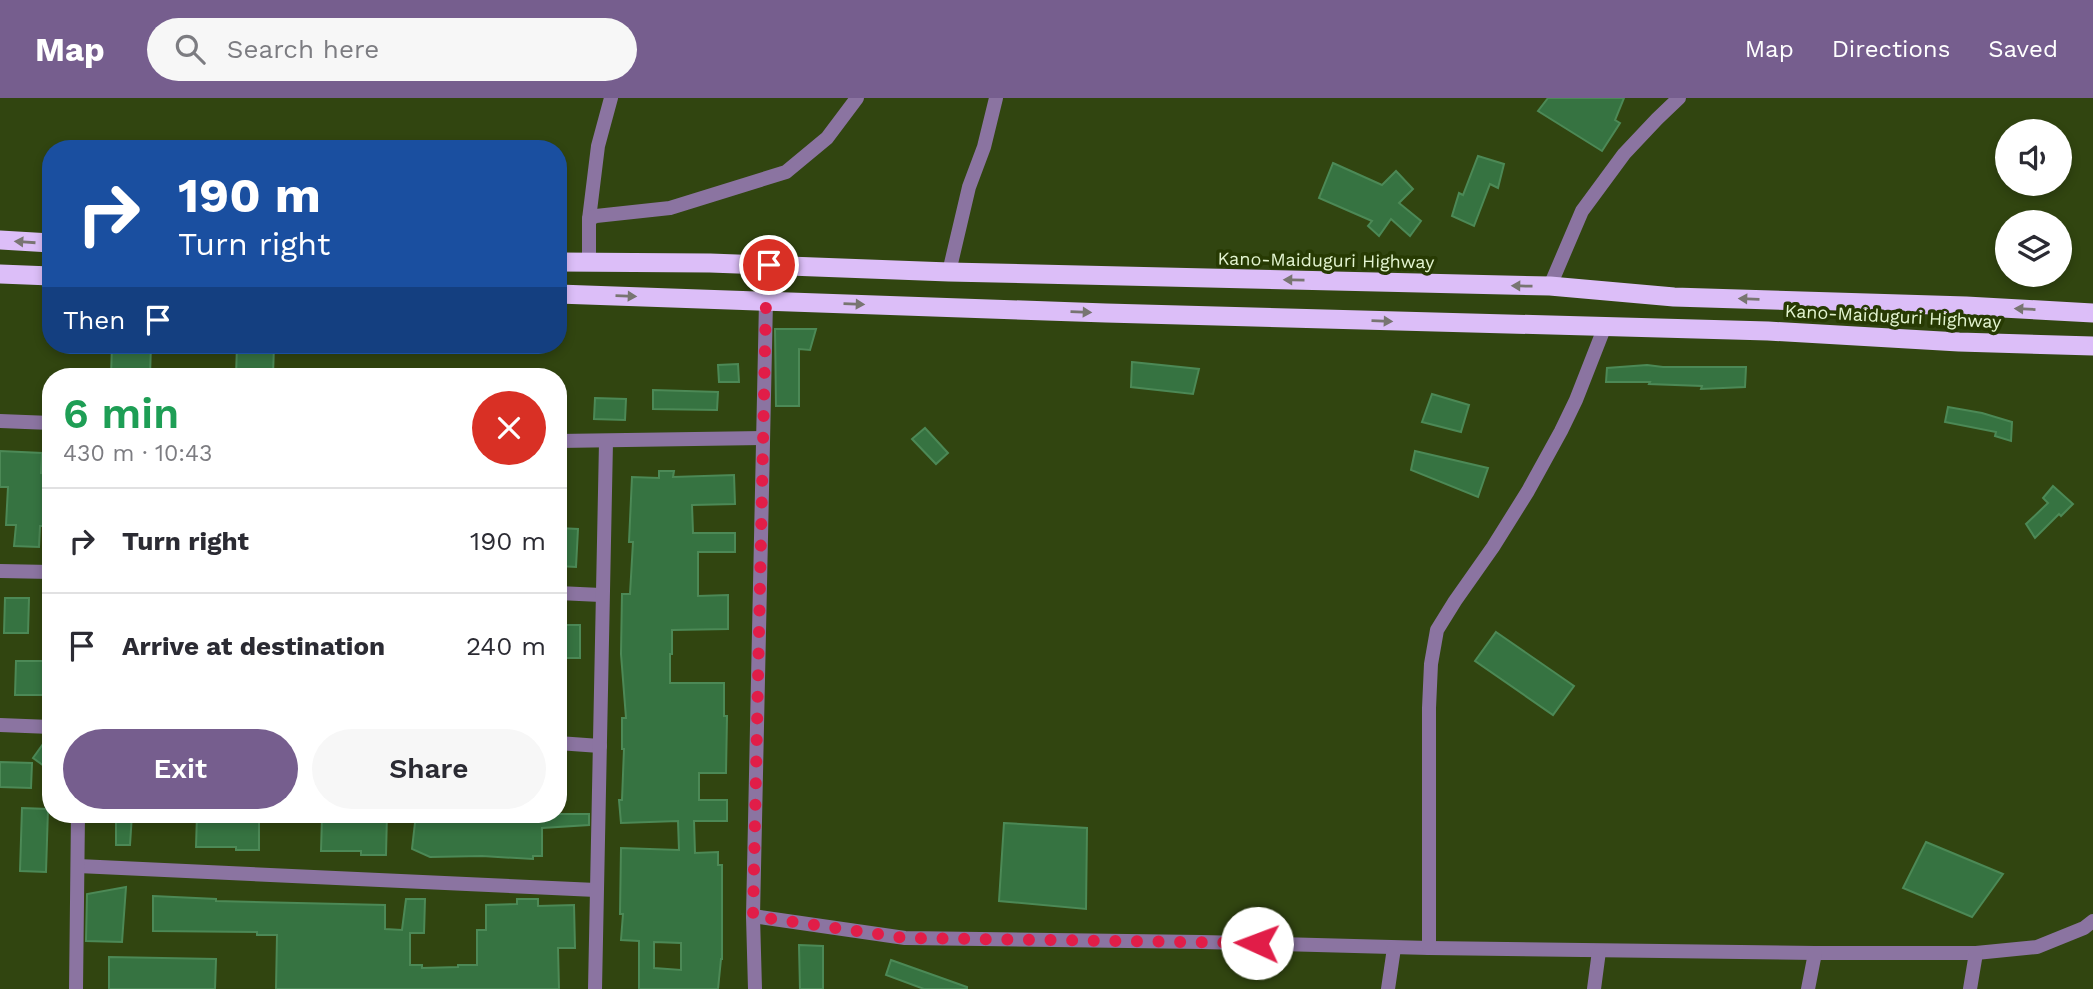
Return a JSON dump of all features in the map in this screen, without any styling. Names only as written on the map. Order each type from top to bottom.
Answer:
[{"type":"highway","points":[[0,240],[42,242]]},
{"type":"highway","name":"Kano-Maiduguri Highway","points":[[567,262],[769,265],[949,272],[1550,286],[1674,297],[1966,306],[2093,313]]},
{"type":"highway","points":[[0,274],[42,276]]},
{"type":"highway","name":"Kano-Maiduguri Highway","points":[[567,294],[1106,313],[1768,331],[1959,342],[2093,346]]},
{"type":"street","points":[[589,263],[589,219],[598,146],[611,98]]},
{"type":"street","points":[[589,219],[670,208],[786,172],[827,138],[857,98]]},
{"type":"street","points":[[949,272],[969,187],[984,147],[996,98]]},
{"type":"street","points":[[1550,286],[1582,211],[1624,154],[1679,98]]},
{"type":"street","points":[[755,989],[753,916],[766,301],[769,265]]},
{"type":"street","points":[[1429,948],[1429,708],[1431,664],[1437,630],[1528,491],[1576,400],[1605,326]]},
{"type":"street","points":[[0,421],[42,423]]},
{"type":"street","points":[[567,441],[763,439]]},
{"type":"street","points":[[595,989],[606,442]]},
{"type":"street","points":[[0,571],[42,572]]},
{"type":"street","points":[[567,593],[601,595]]},
{"type":"street","points":[[0,725],[42,727]]},
{"type":"street","points":[[567,744],[600,746]]},
{"type":"street","points":[[76,989],[78,823]]},
{"type":"street","points":[[78,866],[596,890]]},
{"type":"street","points":[[753,916],[905,938],[1815,953],[1976,953],[2037,947],[2084,928],[2093,921]]},
{"type":"street","points":[[1388,989],[1394,948]]},
{"type":"street","points":[[1594,989],[1599,951]]},
{"type":"street","points":[[1808,989],[1815,953]]},
{"type":"street","points":[[1970,989],[1976,953]]},
{"type":"building","points":[[1548,98],[1624,98],[1615,120],[1620,123],[1602,151],[1538,111]]},
{"type":"building","points":[[1478,156],[1504,164],[1498,188],[1490,184],[1474,226],[1452,216],[1459,193],[1463,195]]},
{"type":"building","points":[[1333,163],[1382,185],[1396,171],[1413,189],[1399,203],[1421,221],[1410,236],[1391,219],[1379,236],[1368,226],[1372,221],[1319,198]]},
{"type":"building","points":[[775,329],[816,329],[810,350],[799,349],[799,406],[776,406]]},
{"type":"building","points":[[112,354],[151,354],[150,368],[111,368]]},
{"type":"building","points":[[237,354],[274,354],[273,368],[236,368]]},
{"type":"building","points":[[1132,362],[1199,369],[1193,394],[1131,387]]},
{"type":"building","points":[[738,364],[739,382],[719,382],[718,365]]},
{"type":"building","points":[[1647,365],[1746,367],[1745,387],[1701,389],[1702,386],[1649,384],[1650,382],[1606,382],[1607,368]]},
{"type":"building","points":[[653,390],[718,392],[717,410],[653,409]]},
{"type":"building","points":[[1432,394],[1469,405],[1461,432],[1422,422]]},
{"type":"building","points":[[595,398],[626,399],[625,420],[594,419]]},
{"type":"building","points":[[1948,407],[2012,422],[2011,441],[1995,436],[1996,432],[1945,422]]},
{"type":"building","points":[[925,428],[948,453],[936,464],[912,439]]},
{"type":"building","points":[[0,451],[42,453],[42,526],[39,547],[14,546],[16,525],[6,525],[8,487],[0,487]]},
{"type":"building","points":[[1415,451],[1488,468],[1478,497],[1411,470]]},
{"type":"building","points":[[659,471],[674,471],[673,477],[734,475],[735,504],[692,505],[693,533],[735,533],[735,552],[698,552],[698,596],[728,595],[728,629],[672,630],[670,654],[670,683],[724,683],[724,716],[727,716],[726,773],[699,773],[699,800],[727,800],[727,821],[694,821],[695,853],[718,852],[718,865],[722,865],[722,959],[718,989],[639,989],[639,941],[621,940],[621,848],[679,850],[678,821],[621,823],[619,800],[622,800],[624,749],[622,718],[626,718],[621,654],[622,594],[630,594],[633,542],[629,542],[632,477],[659,478]],"holes":[[[654,942],[681,943],[681,970],[654,968]]]},
{"type":"building","points":[[2053,486],[2073,504],[2035,538],[2026,524],[2048,503],[2043,498]]},
{"type":"building","points":[[567,528],[578,529],[576,567],[567,566]]},
{"type":"building","points":[[5,598],[29,598],[28,633],[4,633]]},
{"type":"building","points":[[567,625],[580,625],[580,658],[567,658]]},
{"type":"building","points":[[1496,632],[1574,686],[1553,715],[1475,661]]},
{"type":"building","points":[[16,661],[42,661],[42,695],[15,695]]},
{"type":"building","points":[[42,745],[42,764],[33,758]]},
{"type":"building","points":[[0,762],[32,763],[31,788],[0,787]]},
{"type":"building","points":[[22,808],[42,809],[42,823],[48,823],[46,872],[20,871]]},
{"type":"building","points":[[567,814],[589,814],[589,825],[542,828],[542,856],[533,856],[533,859],[430,857],[412,849],[415,823],[567,823]]},
{"type":"building","points":[[116,823],[131,823],[130,845],[116,845]]},
{"type":"building","points":[[197,823],[259,823],[259,850],[196,847]]},
{"type":"building","points":[[322,823],[387,823],[386,855],[361,855],[361,851],[321,851]]},
{"type":"building","points":[[1004,823],[1087,828],[1086,909],[999,901]]},
{"type":"building","points":[[1926,842],[2003,874],[1972,917],[1903,888]]},
{"type":"building","points":[[126,887],[122,942],[86,941],[87,894]]},
{"type":"building","points":[[153,896],[216,901],[385,905],[385,929],[402,930],[406,899],[425,899],[424,933],[410,933],[410,965],[422,965],[422,968],[477,965],[477,930],[486,930],[486,905],[517,904],[517,899],[538,899],[538,906],[574,905],[575,948],[558,948],[559,989],[276,989],[277,935],[257,935],[257,932],[153,931]]},
{"type":"building","points":[[799,945],[823,946],[823,989],[800,989]]},
{"type":"building","points":[[109,957],[216,959],[215,989],[109,989]]},
{"type":"building","points":[[891,960],[967,989],[924,989],[886,975]]},
{"type":"route","points":[[769,265],[766,301],[753,916],[905,938],[1257,943]]}]
